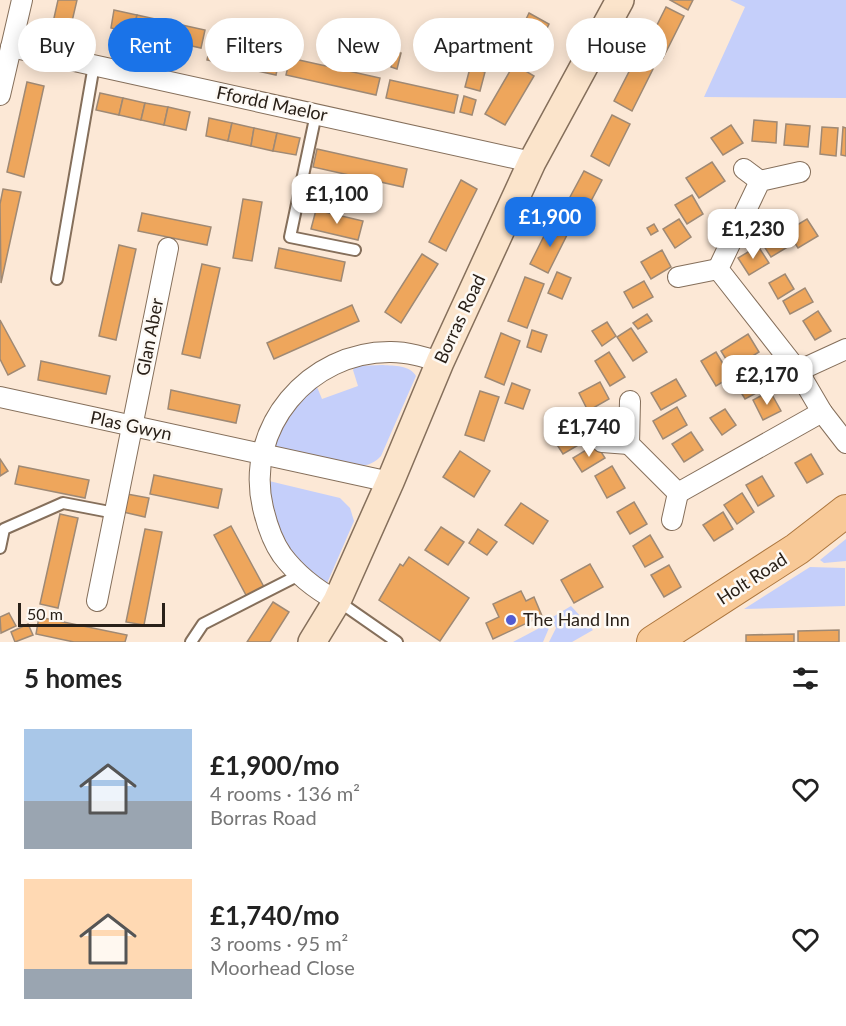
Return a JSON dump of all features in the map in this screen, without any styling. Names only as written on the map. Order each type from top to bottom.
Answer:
[{"type":"main road","name":"Holt Road","points":[[653,642],[797,549],[846,511]]},
{"type":"street","points":[[0,94],[3,73],[22,0]]},
{"type":"street","name":"Borras Road","points":[[312,642],[337,601],[440,362],[532,162],[620,0]]},
{"type":"street","name":"Ffordd Maelor","points":[[11,46],[18,48]]},
{"type":"street","name":"Ffordd Maelor","points":[[96,65],[532,162]]},
{"type":"street","points":[[744,169],[760,181],[800,172]]},
{"type":"street","points":[[718,269],[760,181]]},
{"type":"street","name":"Glan Aber","points":[[97,601],[168,248]]},
{"type":"street","points":[[678,277],[718,269]]},
{"type":"street","points":[[718,269],[798,371],[822,412],[846,443]]},
{"type":"street","points":[[798,371],[846,349]]},
{"type":"street","points":[[337,601],[317,590],[299,575],[280,553],[267,527],[260,494],[259,472],[266,439],[277,416],[296,392],[314,375],[338,362],[363,354],[392,352],[417,355],[440,362]]},
{"type":"street","name":"Plas Gwyn","points":[[0,398],[390,482]]},
{"type":"street","points":[[629,444],[630,401]]},
{"type":"street","points":[[672,520],[678,493],[822,412]]},
{"type":"street","points":[[602,442],[629,444],[678,493]]},
{"type":"lane","points":[[57,279],[93,72]]},
{"type":"lane","points":[[316,114],[290,237],[355,250]]},
{"type":"lane","points":[[0,548],[4,529],[63,503],[115,513]]},
{"type":"lane","points":[[191,642],[203,624],[299,575]]},
{"type":"lane","points":[[337,601],[397,642]]},
{"type":"shaded area","points":[[730,0],[846,0],[846,98],[704,97],[745,7]]},
{"type":"shaded area","points":[[383,365],[406,368],[416,376],[381,456],[375,461],[353,466],[264,446],[279,417],[315,385],[322,399],[358,386],[353,370],[355,366]]},
{"type":"shaded area","points":[[269,481],[340,498],[350,508],[354,521],[325,588],[300,575],[270,527]]},
{"type":"shaded area","points":[[846,539],[846,561],[824,563],[820,560]]},
{"type":"shaded area","points":[[810,567],[845,568],[845,606],[744,609]]},
{"type":"shaded area","points":[[571,606],[593,630],[572,642],[549,642],[556,628],[551,618]]},
{"type":"shaded area","points":[[547,624],[549,628],[543,642],[513,642]]},
{"type":"building","points":[[58,0],[77,0],[73,18],[54,18]]},
{"type":"building","points":[[670,0],[693,0],[688,10]]},
{"type":"building","points":[[666,7],[684,16],[667,50],[667,18],[660,18]]},
{"type":"building","points":[[114,10],[137,15],[136,18],[113,18]]},
{"type":"building","points":[[529,13],[538,18],[527,18]]},
{"type":"building","points":[[193,27],[205,30],[201,48],[193,46]]},
{"type":"building","points":[[304,61],[316,64],[316,72],[353,72],[380,78],[376,95],[286,75],[287,72],[304,72]]},
{"type":"building","points":[[469,72],[485,72],[480,91],[465,87]]},
{"type":"building","points":[[509,72],[527,72],[534,76],[505,125],[485,114]]},
{"type":"building","points":[[629,72],[652,72],[632,111],[614,101]]},
{"type":"building","points":[[390,80],[458,95],[454,113],[386,98]]},
{"type":"building","points":[[27,82],[44,86],[24,177],[7,172]]},
{"type":"building","points":[[100,93],[123,98],[119,115],[96,110]]},
{"type":"building","points":[[464,96],[476,100],[472,115],[460,112]]},
{"type":"building","points":[[123,98],[145,103],[141,120],[119,115]]},
{"type":"building","points":[[145,103],[168,107],[164,125],[141,120]]},
{"type":"building","points":[[168,107],[190,112],[186,130],[164,125]]},
{"type":"building","points":[[612,115],[630,124],[609,166],[591,156]]},
{"type":"building","points":[[209,118],[232,123],[228,141],[206,136]]},
{"type":"building","points":[[754,120],[777,122],[776,143],[752,141]]},
{"type":"building","points":[[232,123],[254,128],[251,146],[228,141]]},
{"type":"building","points":[[786,124],[810,126],[808,147],[784,145]]},
{"type":"building","points":[[731,125],[743,143],[723,155],[711,138]]},
{"type":"building","points":[[822,127],[838,128],[836,156],[820,154]]},
{"type":"building","points":[[843,127],[846,128],[846,156],[841,155]]},
{"type":"building","points":[[254,128],[277,133],[273,151],[251,146]]},
{"type":"building","points":[[277,133],[300,138],[296,155],[273,151]]},
{"type":"building","points":[[317,149],[407,169],[403,187],[313,167]]},
{"type":"building","points":[[712,162],[725,181],[699,198],[686,178]]},
{"type":"building","points":[[584,171],[602,180],[580,222],[562,212]]},
{"type":"building","points":[[461,180],[477,189],[446,251],[429,242]]},
{"type":"building","points":[[3,189],[21,192],[1,283],[0,204]]},
{"type":"building","points":[[692,195],[703,214],[687,224],[675,205]]},
{"type":"building","points":[[243,199],[262,202],[252,261],[233,258]]},
{"type":"building","points":[[316,210],[363,221],[358,240],[311,229]]},
{"type":"building","points":[[142,213],[211,227],[207,245],[138,231]]},
{"type":"building","points":[[679,219],[691,237],[675,248],[663,229]]},
{"type":"building","points":[[807,219],[818,236],[798,248],[787,231]]},
{"type":"building","points":[[551,222],[569,231],[548,273],[530,264]]},
{"type":"building","points":[[654,224],[658,231],[651,235],[647,228]]},
{"type":"building","points":[[780,228],[791,245],[771,257],[760,240]]},
{"type":"building","points":[[119,245],[136,249],[116,340],[99,336]]},
{"type":"building","points":[[758,246],[769,263],[749,275],[738,258]]},
{"type":"building","points":[[279,248],[345,262],[341,281],[275,268]]},
{"type":"building","points":[[662,250],[671,267],[651,279],[641,262]]},
{"type":"building","points":[[422,254],[438,264],[401,323],[385,312]]},
{"type":"building","points":[[202,264],[220,268],[200,358],[182,354]]},
{"type":"building","points":[[557,272],[571,278],[562,299],[548,293]]},
{"type":"building","points":[[785,274],[794,289],[778,299],[769,283]]},
{"type":"building","points":[[525,277],[544,284],[527,328],[508,321]]},
{"type":"building","points":[[644,281],[653,297],[633,308],[624,292]]},
{"type":"building","points":[[805,288],[813,302],[790,314],[783,301]]},
{"type":"building","points":[[352,305],[359,321],[274,359],[267,343]]},
{"type":"building","points":[[818,311],[831,331],[815,340],[803,321]]},
{"type":"building","points":[[647,314],[652,321],[638,329],[633,323]]},
{"type":"building","points":[[0,320],[25,366],[8,375],[0,359]]},
{"type":"building","points":[[607,322],[616,336],[602,346],[592,331]]},
{"type":"building","points":[[631,328],[647,352],[633,361],[617,337]]},
{"type":"building","points":[[532,330],[547,335],[541,352],[527,347]]},
{"type":"building","points":[[501,333],[520,341],[504,385],[485,377]]},
{"type":"building","points":[[748,334],[759,352],[732,369],[721,351]]},
{"type":"building","points":[[609,352],[625,377],[610,386],[595,361]]},
{"type":"building","points":[[716,352],[731,377],[716,386],[701,361]]},
{"type":"building","points":[[41,361],[110,376],[106,394],[38,380]]},
{"type":"building","points":[[753,374],[762,390],[745,399],[736,384]]},
{"type":"building","points":[[676,379],[686,396],[661,410],[651,393]]},
{"type":"building","points":[[600,382],[609,399],[588,411],[579,393]]},
{"type":"building","points":[[512,383],[530,390],[523,409],[505,403]]},
{"type":"building","points":[[171,390],[240,405],[236,423],[168,409]]},
{"type":"building","points":[[480,391],[499,397],[484,441],[465,435]]},
{"type":"building","points":[[770,391],[781,411],[763,420],[753,400]]},
{"type":"building","points":[[677,407],[687,425],[663,439],[653,421]]},
{"type":"building","points":[[725,409],[736,425],[722,435],[710,418]]},
{"type":"building","points":[[578,426],[587,440],[563,454],[554,440]]},
{"type":"building","points":[[691,432],[703,450],[684,462],[672,444]]},
{"type":"building","points":[[596,444],[605,458],[582,472],[573,458]]},
{"type":"building","points":[[460,451],[490,471],[474,497],[443,477]]},
{"type":"building","points":[[811,454],[823,474],[807,483],[795,463]]},
{"type":"building","points":[[0,459],[8,471],[0,476]]},
{"type":"building","points":[[19,466],[89,480],[85,498],[15,484]]},
{"type":"building","points":[[612,466],[625,488],[607,498],[595,476]]},
{"type":"building","points":[[154,475],[222,489],[218,508],[150,494]]},
{"type":"building","points":[[762,476],[774,496],[758,506],[746,485]]},
{"type":"building","points":[[742,493],[754,512],[737,524],[724,505]]},
{"type":"building","points":[[127,494],[149,498],[145,517],[123,512]]},
{"type":"building","points":[[634,502],[647,524],[630,534],[617,512]]},
{"type":"building","points":[[521,503],[548,521],[533,544],[505,525]]},
{"type":"building","points":[[723,512],[733,529],[714,541],[703,525]]},
{"type":"building","points":[[60,514],[78,518],[58,608],[40,604]]},
{"type":"building","points":[[231,526],[264,587],[247,597],[214,535]]},
{"type":"building","points":[[441,527],[464,542],[448,565],[425,550]]},
{"type":"building","points":[[145,529],[162,532],[144,625],[126,622]]},
{"type":"building","points":[[478,529],[497,542],[487,555],[469,543]]},
{"type":"building","points":[[650,535],[663,557],[645,567],[633,546]]},
{"type":"building","points":[[409,557],[469,598],[440,641],[379,600],[400,564],[403,566]]},
{"type":"building","points":[[590,564],[603,587],[574,603],[561,580]]},
{"type":"building","points":[[669,565],[681,587],[664,597],[651,575]]},
{"type":"building","points":[[521,591],[526,601],[534,597],[542,616],[493,639],[486,623],[499,617],[493,604]]},
{"type":"building","points":[[273,602],[289,612],[270,642],[247,642]]},
{"type":"building","points":[[9,613],[16,626],[1,633],[0,617]]},
{"type":"building","points":[[39,617],[127,635],[125,642],[74,642],[36,634]]},
{"type":"building","points":[[28,624],[33,635],[15,642],[11,632]]},
{"type":"building","points":[[839,630],[839,642],[798,642],[798,631]]},
{"type":"building","points":[[794,634],[794,642],[746,642],[746,635]]},
{"type":"place","name":"The Hand Inn","points":[[511,620]]}]
